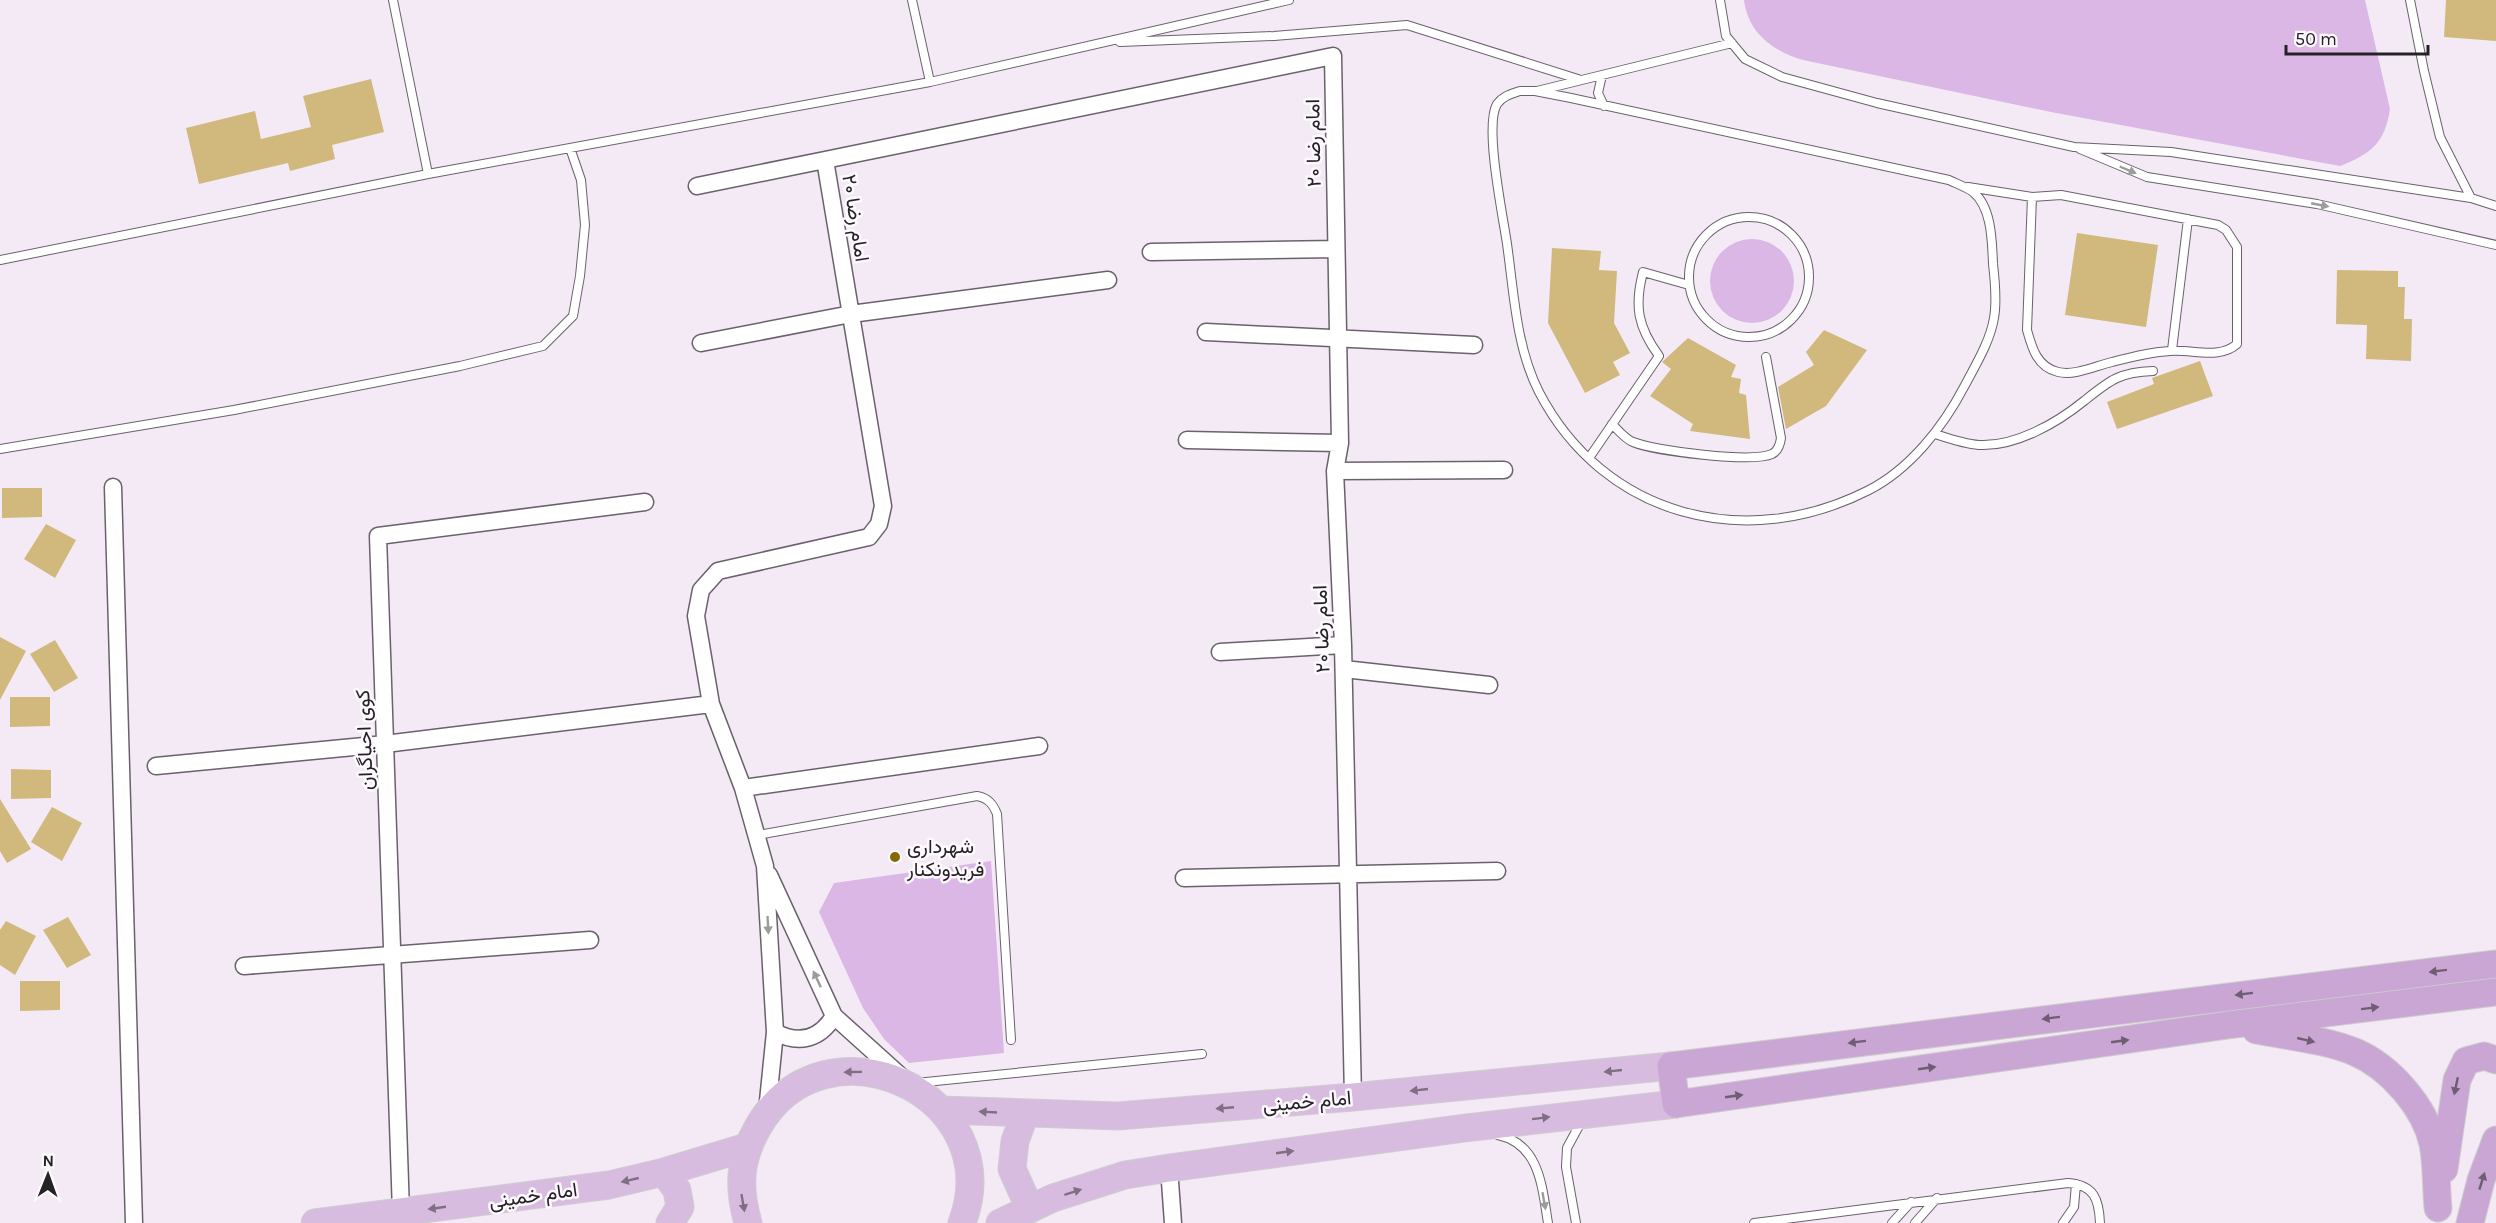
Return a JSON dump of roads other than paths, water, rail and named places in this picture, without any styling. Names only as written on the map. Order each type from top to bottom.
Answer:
[{"type":"highway","points":[[2496,964],[1671,1065],[1676,1104],[2228,1025],[2496,992]]},
{"type":"highway","points":[[2228,1025],[2304,1039],[2355,1053],[2391,1076],[2419,1108],[2433,1143],[2436,1216]]},
{"type":"highway","points":[[2436,1216],[2457,1080],[2466,1061],[2484,1056],[2496,1060]]},
{"type":"highway","points":[[2470,1223],[2481,1180],[2496,1140]]},
{"type":"main road","name":"امام خمینی","points":[[942,1110],[1118,1116],[1353,1097],[1671,1065]]},
{"type":"main road","points":[[748,1223],[742,1202],[741,1174],[747,1147],[767,1111],[797,1086],[834,1072],[873,1072],[910,1084],[942,1110],[957,1132],[966,1158],[970,1184],[962,1223]]},
{"type":"main road","points":[[1000,1223],[1053,1198],[1125,1176],[1169,1168],[1605,1110],[1676,1104]]},
{"type":"main road","points":[[1025,1114],[1015,1141],[1012,1169],[1030,1209]]},
{"type":"main road","name":"امام خمینی","points":[[315,1223],[609,1185],[664,1172],[747,1147]]},
{"type":"main road","points":[[664,1172],[677,1190],[680,1207],[670,1223]]},
{"type":"street","name":"امام رضا ۲۰","points":[[711,704],[696,616],[701,591],[707,581],[718,571],[869,537],[879,524],[883,506],[825,160],[1333,56],[1340,443],[1335,471],[1344,669],[1353,1097]]},
{"type":"street","points":[[697,186],[825,160]]},
{"type":"street","points":[[1151,252],[1336,249]]},
{"type":"street","points":[[701,343],[851,314],[1108,280]]},
{"type":"street","points":[[1206,332],[1473,345]]},
{"type":"street","points":[[1188,440],[1340,443]]},
{"type":"street","points":[[1335,471],[1504,470]]},
{"type":"street","points":[[113,487],[134,1223]]},
{"type":"street","name":"کوی احیاگران","points":[[401,1212],[378,536],[645,502]]},
{"type":"street","points":[[1220,652],[1343,645]]},
{"type":"street","points":[[1344,669],[1489,685]]},
{"type":"street","points":[[156,766],[385,744],[711,704],[743,788],[765,866],[775,1032],[767,1111]]},
{"type":"street","points":[[743,788],[1039,746]]},
{"type":"street","points":[[765,866],[834,1016],[910,1084]]},
{"type":"street","points":[[1184,878],[1497,871]]},
{"type":"street","points":[[244,966],[590,940]]},
{"type":"street","points":[[775,1032],[785,1037],[809,1038],[819,1034],[834,1016]]},
{"type":"street","points":[[1169,1168],[1173,1223]]},
{"type":"lane","points":[[393,0],[428,174]]},
{"type":"lane","points":[[912,0],[930,82]]},
{"type":"lane","points":[[0,260],[428,174],[930,82],[1285,0]]},
{"type":"lane","points":[[1720,0],[1726,36],[1745,59],[1782,76],[1877,103],[2074,147],[2171,152],[2471,198],[2496,206]]},
{"type":"lane","points":[[2410,0],[2440,137],[2471,198]]},
{"type":"lane","points":[[1099,43],[1274,36],[1407,25],[1581,80]]},
{"type":"lane","points":[[1535,92],[1732,43]]},
{"type":"lane","points":[[1602,75],[1598,93],[1604,106]]},
{"type":"lane","points":[[1520,91],[1604,106],[1949,180],[1975,193],[1986,211],[1995,280],[1994,318],[1982,354],[1960,395],[1935,434],[1899,469],[1871,489],[1836,504],[1794,516],[1749,521],[1710,519],[1668,509],[1633,493],[1578,449],[1552,414],[1538,389],[1521,342],[1493,144],[1493,123],[1495,107],[1503,97],[1520,91]]},
{"type":"lane","points":[[2074,147],[2146,177],[2317,204],[2496,245]]},
{"type":"lane","points":[[0,449],[234,410],[460,366],[543,346],[573,316],[580,276],[585,225],[581,180],[570,148]]},
{"type":"lane","points":[[1962,187],[2032,197],[2061,195],[2218,225],[2226,230],[2237,247],[2237,344],[2223,352],[2172,350],[2140,355],[2082,370],[2059,372],[2043,365],[2033,351],[2027,330],[2032,197]]},
{"type":"lane","points":[[1752,217],[1773,222],[1789,232],[1801,246],[1808,264],[1809,282],[1805,300],[1795,316],[1780,328],[1763,336],[1744,337],[1726,333],[1708,321],[1696,304],[1689,285],[1690,264],[1699,245],[1713,230],[1731,220],[1752,217]]},
{"type":"lane","points":[[2172,350],[2188,219]]},
{"type":"lane","points":[[1589,458],[1659,356],[1648,340],[1639,318],[1638,290],[1643,272],[1689,285]]},
{"type":"lane","points":[[1612,424],[1630,441],[1659,450],[1761,456],[1773,453],[1780,446],[1781,438],[1766,357]]},
{"type":"lane","points":[[1935,434],[1963,443],[1982,445],[2012,441],[2053,422],[2083,402],[2104,384],[2133,371],[2153,370]]},
{"type":"lane","points":[[758,835],[977,796],[985,797],[993,805],[997,814],[1011,1040]]},
{"type":"lane","points":[[910,1084],[1202,1054]]},
{"type":"lane","points":[[1576,1223],[1568,1185],[1567,1148],[1580,1124],[1605,1110]]},
{"type":"lane","points":[[1465,1128],[1505,1136],[1520,1143],[1530,1156],[1539,1175],[1548,1223]]},
{"type":"lane","points":[[2063,1223],[2074,1207],[2076,1184]]},
{"type":"lane","points":[[1754,1223],[1813,1219],[1937,1198],[2082,1184],[2097,1199],[2100,1223]]},
{"type":"lane","points":[[1903,1210],[1915,1223],[1937,1198]]},
{"type":"lane","points":[[1892,1223],[1911,1202]]},
{"type":"place","name":"شهرداری فریدونکنار","points":[[895,857]]}]
